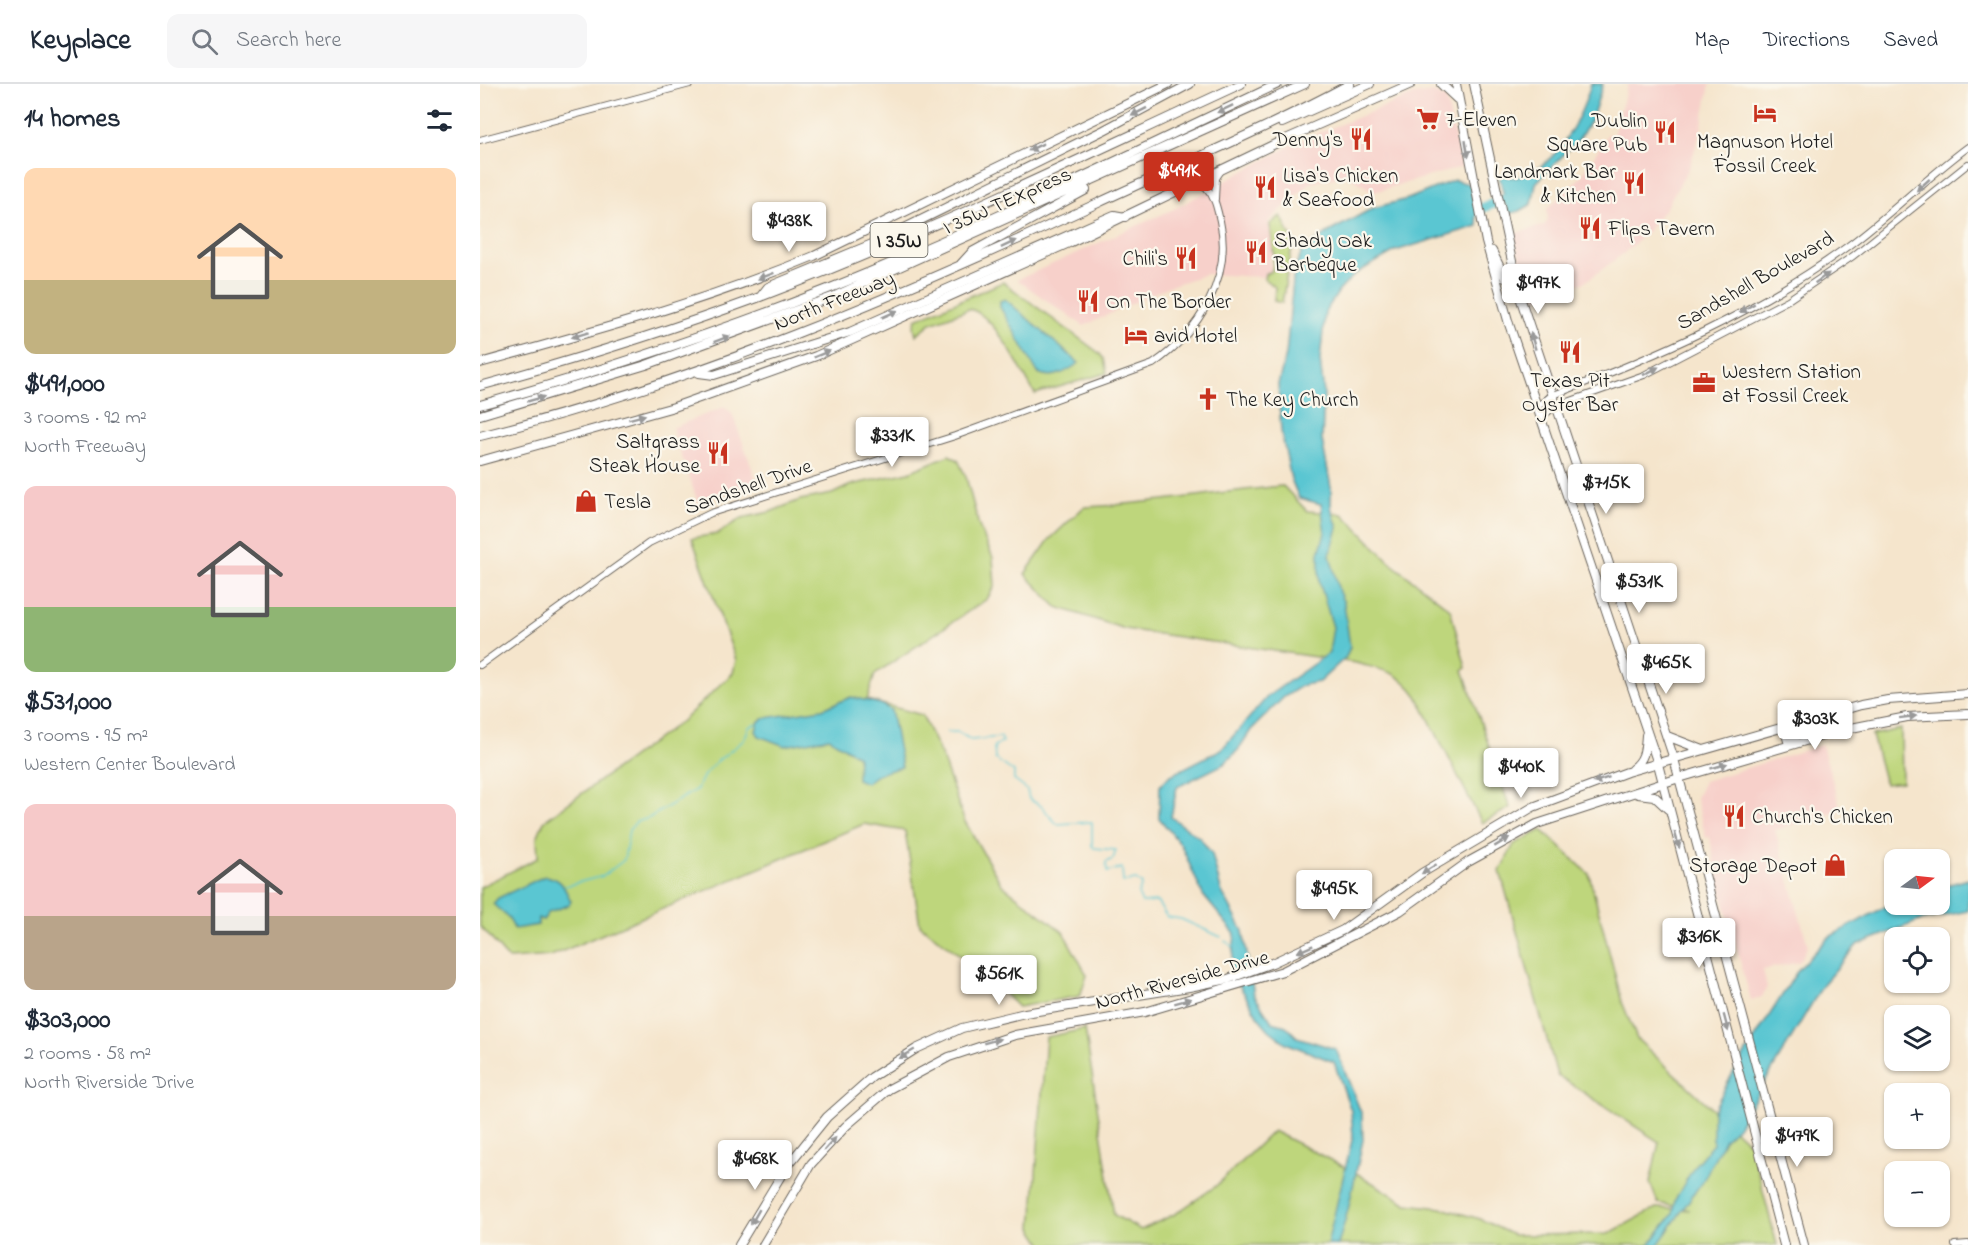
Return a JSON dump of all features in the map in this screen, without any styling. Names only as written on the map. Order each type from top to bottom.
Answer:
[{"type":"highway","points":[[761,297],[768,287],[872,244],[1104,130],[1190,84]]},
{"type":"highway","name":"North Freeway","points":[[480,384],[496,382],[610,349],[761,297],[895,242],[1241,84]]},
{"type":"highway","name":"I 35W TEXpress","points":[[480,405],[671,347],[830,288],[1037,196],[1278,84]]},
{"type":"highway","name":"I 35W TEXpress","points":[[480,415],[646,365],[774,320],[897,270],[1305,84]]},
{"type":"highway","name":"North Freeway","points":[[480,436],[592,406],[696,372],[855,312],[956,269],[1350,84]]},
{"type":"highway","points":[[1253,131],[1274,127],[1370,84]]},
{"type":"highway","points":[[956,269],[972,252],[1162,151]]},
{"type":"highway","points":[[696,372],[714,375],[841,335],[1114,215],[1125,217]]},
{"type":"main road","points":[[480,363],[709,297],[768,275],[814,256],[1168,84]]},
{"type":"main road","name":"North Freeway","points":[[480,460],[674,407],[793,365],[885,327],[1125,217],[1223,168],[1411,84]]},
{"type":"main road","points":[[1441,84],[1458,100]]},
{"type":"main road","points":[[1456,84],[1486,242],[1509,324],[1658,764],[1784,1245]]},
{"type":"main road","points":[[1474,84],[1515,278],[1554,407],[1674,759],[1804,1245]]},
{"type":"main road","points":[[1486,242],[1505,278],[1515,278]]},
{"type":"main road","name":"North Riverside Drive","points":[[739,1245],[776,1182],[827,1117],[857,1088],[897,1060],[953,1032],[1025,1013],[1228,979],[1343,930],[1422,873],[1533,807],[1627,772],[1787,725],[1888,700],[1968,694]]},
{"type":"main road","name":"North Riverside Drive","points":[[763,1245],[811,1164],[872,1101],[949,1056],[995,1040],[1145,1012],[1268,976],[1326,951],[1400,911],[1468,862],[1527,829],[1663,783],[1792,744],[1890,720],[1968,714]]},
{"type":"main road","points":[[1787,725],[1792,744]]},
{"type":"main road","points":[[1627,772],[1639,764],[1645,755],[1646,730]]},
{"type":"main road","points":[[1667,736],[1704,750]]},
{"type":"main road","points":[[1634,794],[1654,796],[1670,812]]},
{"type":"main road","points":[[796,1154],[811,1164]]},
{"type":"street","points":[[480,140],[690,84]]},
{"type":"street","name":"Sandshell Boulevard","points":[[1537,407],[1551,396],[1701,334],[1787,285],[1847,246],[1968,147]]},
{"type":"street","name":"Sandshell Boulevard","points":[[1540,418],[1554,407],[1644,375],[1788,300],[1853,256],[1968,164]]},
{"type":"street","name":"Sandshell Drive","points":[[480,665],[649,543],[711,513],[955,436],[1153,364],[1174,349],[1190,332],[1203,312],[1218,279],[1222,240],[1215,203],[1215,185],[1223,168]]},
{"type":"street","points":[[1191,183],[1206,187],[1215,203]]},
{"type":"street","points":[[1954,1245],[1968,1244]]},
{"type":"shaded area","points":[[1628,84],[1710,84],[1701,130],[1689,168],[1665,209],[1646,233],[1624,253],[1585,282],[1535,299],[1533,292],[1528,293],[1514,237],[1517,233],[1545,225],[1548,219],[1547,209],[1581,177],[1608,134],[1613,136]]},
{"type":"shaded area","points":[[1433,92],[1446,99],[1462,167],[1374,192],[1347,175],[1310,183],[1268,222],[1274,255],[1269,259],[1271,271],[1262,277],[1206,274],[1167,287],[1084,326],[1017,280],[1176,208],[1299,141],[1413,95]]},
{"type":"shaded area","points":[[724,407],[732,413],[757,482],[698,503],[672,428]]},
{"type":"shaded area","points":[[1822,745],[1841,810],[1775,830],[1808,946],[1799,962],[1763,970],[1767,987],[1762,997],[1751,1000],[1716,874],[1710,837],[1706,838],[1696,798],[1704,781]]},
{"type":"green space","points":[[1281,216],[1293,241],[1282,303],[1274,301],[1275,287],[1264,279],[1265,274],[1272,271],[1274,255],[1270,224]]},
{"type":"green space","points":[[1003,282],[1099,353],[1104,359],[1107,373],[1035,394],[997,332],[988,321],[969,309],[931,323],[916,335],[914,327],[916,319]]},
{"type":"green space","points":[[949,455],[958,460],[966,477],[979,526],[993,558],[995,586],[987,599],[875,674],[867,700],[922,715],[942,757],[964,820],[1001,884],[1063,932],[1087,975],[1080,996],[1018,1007],[985,974],[920,925],[905,831],[864,824],[551,956],[509,959],[480,927],[480,887],[538,858],[537,838],[544,821],[682,721],[733,673],[736,660],[692,538],[717,534],[742,518],[770,512],[800,500],[832,494],[851,485],[909,472]]},
{"type":"green space","points":[[1283,486],[1307,511],[1343,514],[1393,565],[1450,609],[1466,668],[1463,670],[1510,808],[1482,823],[1417,696],[1397,676],[1356,663],[1125,629],[1057,607],[1025,574],[1049,540],[1084,507]]},
{"type":"green space","points":[[1901,729],[1902,782],[1885,784],[1872,735]]},
{"type":"green space","points":[[1542,830],[1589,874],[1622,1002],[1637,1039],[1751,1145],[1777,1245],[1043,1245],[1032,1228],[1046,1037],[1085,1029],[1114,1215],[1141,1230],[1175,1214],[1216,1186],[1273,1131],[1358,1174],[1407,1204],[1441,1208],[1480,1219],[1513,1235],[1608,1234],[1656,1208],[1690,1210],[1658,1203],[1650,1183],[1659,1142],[1557,1075],[1500,871],[1514,844]]},
{"type":"water","points":[[1591,84],[1603,84],[1592,118],[1579,139],[1536,183],[1532,204],[1520,211],[1508,214],[1499,175],[1518,177],[1544,164],[1555,153],[1574,126]]},
{"type":"water","points":[[1454,180],[1470,184],[1478,226],[1395,251],[1355,274],[1339,291],[1325,312],[1320,360],[1324,394],[1322,440],[1331,487],[1331,507],[1338,528],[1330,555],[1344,603],[1350,647],[1346,657],[1319,682],[1303,685],[1284,697],[1251,730],[1238,750],[1224,764],[1177,787],[1171,817],[1200,838],[1212,854],[1221,890],[1243,931],[1254,995],[1272,1022],[1286,1026],[1297,1037],[1336,1049],[1362,1115],[1363,1140],[1348,1210],[1338,1245],[1327,1245],[1353,1136],[1351,1111],[1334,1062],[1286,1043],[1269,1030],[1258,1017],[1231,971],[1235,934],[1203,895],[1181,845],[1159,818],[1160,786],[1169,776],[1222,749],[1268,696],[1329,653],[1333,627],[1319,581],[1319,553],[1325,533],[1321,504],[1299,498],[1291,479],[1281,431],[1278,384],[1286,355],[1294,270],[1302,252],[1327,233],[1373,208],[1408,199]]},
{"type":"water","points":[[1005,299],[1079,363],[1055,375],[1038,373],[1000,307],[1000,301]]},
{"type":"water","points":[[851,697],[881,704],[891,710],[902,767],[878,774],[866,783],[857,779],[858,756],[829,738],[785,746],[759,736],[756,731],[759,721],[766,718],[822,709]]},
{"type":"water","points":[[545,876],[556,879],[562,884],[571,901],[569,905],[549,912],[543,920],[538,918],[538,925],[514,929],[509,918],[493,904],[498,898]]},
{"type":"water","points":[[1968,879],[1968,911],[1950,915],[1950,884]]},
{"type":"water","points":[[1884,907],[1884,915],[1948,915],[1904,927],[1884,927],[1884,935],[1857,945],[1824,983],[1738,1127],[1724,1140],[1704,1179],[1658,1245],[1649,1245],[1673,1214],[1675,1200],[1695,1165],[1713,1144],[1713,1111],[1733,1073],[1798,970],[1829,937]]},
{"type":"waterway","points":[[1472,212],[1508,198]]},
{"type":"waterway","points":[[565,886],[603,876],[624,860],[629,830],[636,822],[649,818],[697,789],[704,775],[744,740],[749,727],[756,724]]},
{"type":"waterway","points":[[947,732],[958,732],[971,740],[1001,737],[1003,742],[994,746],[995,759],[1014,772],[1014,780],[1027,790],[1029,799],[1041,806],[1057,824],[1092,822],[1092,846],[1116,850],[1113,859],[1106,862],[1107,872],[1122,868],[1123,882],[1136,880],[1142,884],[1138,894],[1142,903],[1157,902],[1167,917],[1181,919],[1221,937]]},
{"type":"waterway","points":[[1225,941],[1234,947]]},
{"type":"place","name":"Magnuson Hotel Fossil Creek","points":[[1765,113]]},
{"type":"place","name":"7-Eleven","points":[[1428,119]]},
{"type":"place","name":"Dublin Square Pub","points":[[1665,132]]},
{"type":"place","name":"Denny's","points":[[1361,139]]},
{"type":"place","name":"Landmark Bar & Kitchen","points":[[1634,183]]},
{"type":"place","name":"Lisa's Chicken & Seafood","points":[[1265,187]]},
{"type":"place","name":"Flips Tavern","points":[[1590,228]]},
{"type":"place","name":"Shady Oak Barbeque","points":[[1256,252]]},
{"type":"place","name":"Chili's","points":[[1186,258]]},
{"type":"place","name":"On The Border","points":[[1088,301]]},
{"type":"place","name":"avid Hotel","points":[[1136,335]]},
{"type":"place","name":"Texas Pit Oyster Bar","points":[[1570,352]]},
{"type":"place","name":"Western Station at Fossil Creek","points":[[1704,383]]},
{"type":"place","name":"The Key Church","points":[[1208,399]]},
{"type":"place","name":"Saltgrass Steak House","points":[[718,453]]},
{"type":"place","name":"Tesla","points":[[586,501]]},
{"type":"place","name":"Church's Chicken","points":[[1734,816]]},
{"type":"place","name":"Storage Depot","points":[[1835,865]]}]
